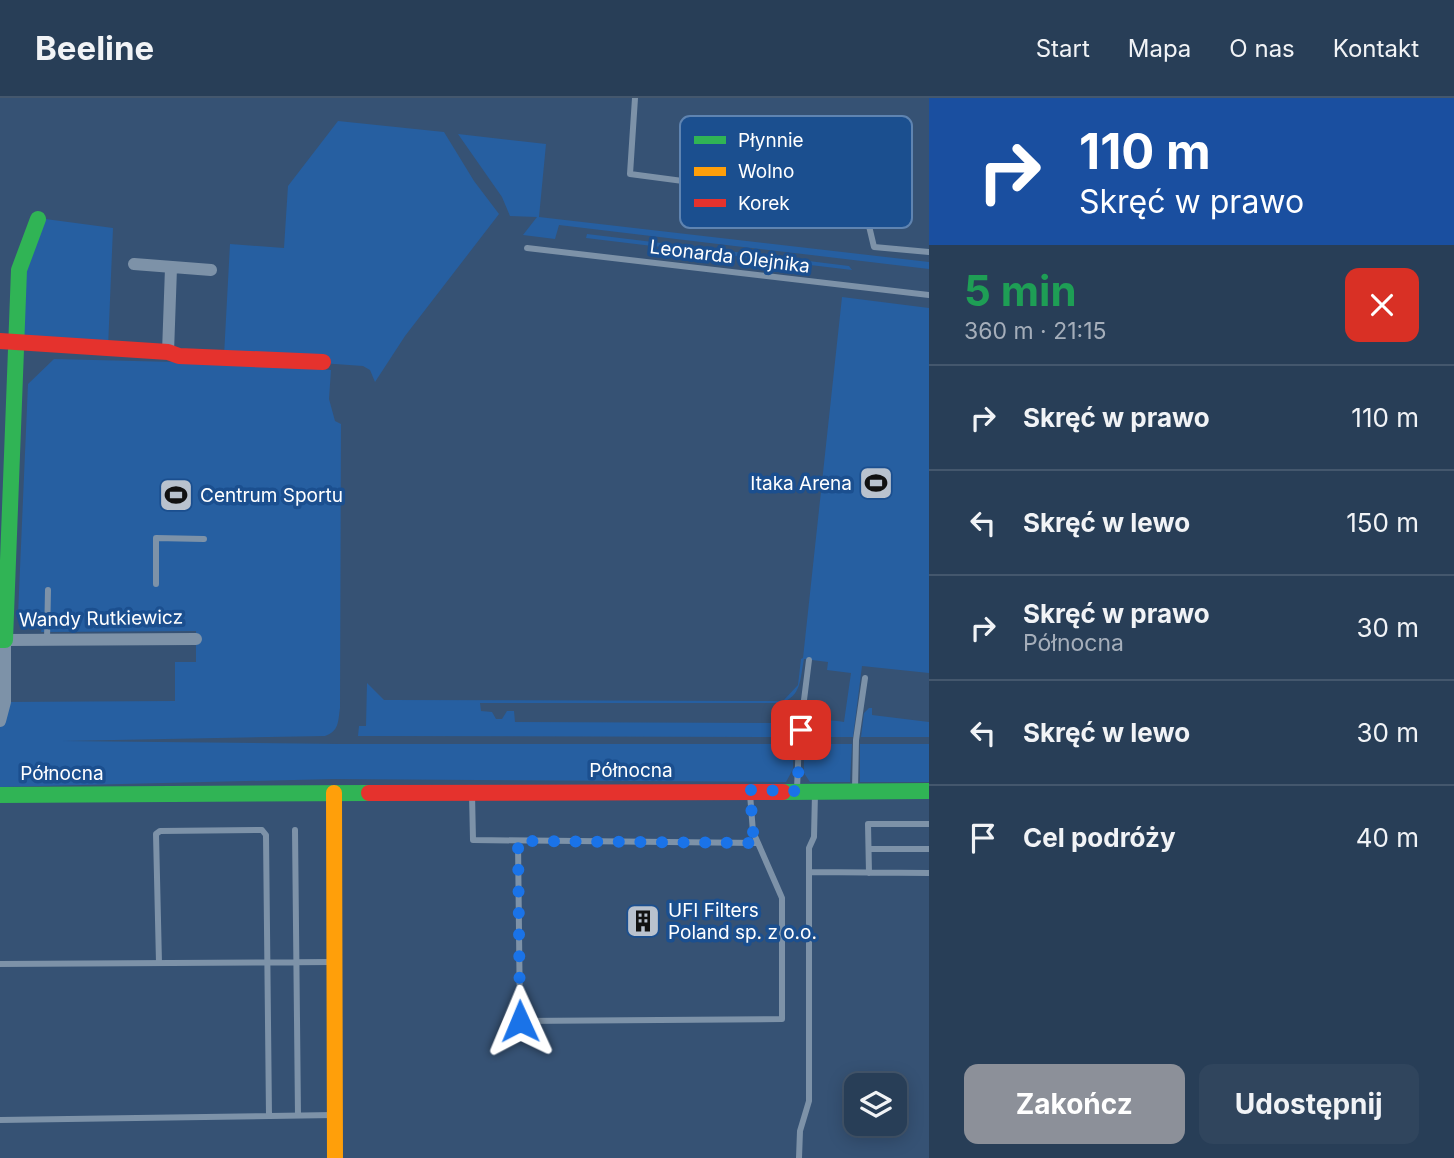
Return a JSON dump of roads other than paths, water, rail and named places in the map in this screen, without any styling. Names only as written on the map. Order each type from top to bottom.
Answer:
[{"type":"street","name":"Wandy Rutkiewicz","points":[[0,721],[5,702],[3,640],[8,342],[19,270],[38,219]]},
{"type":"street","points":[[134,264],[211,270]]},
{"type":"street","points":[[168,352],[171,268]]},
{"type":"street","points":[[8,342],[168,352],[179,356],[323,362]]},
{"type":"street","name":"Wandy Rutkiewicz","points":[[3,640],[196,639]]},
{"type":"street","name":"Północna","points":[[0,795],[929,791]]},
{"type":"street","points":[[334,793],[335,1158]]},
{"type":"lane","points":[[635,98],[630,174],[680,181]]},
{"type":"lane","points":[[869,228],[874,247],[929,253]]},
{"type":"lane","name":"Leonarda Olejnika","points":[[527,248],[929,295]]},
{"type":"lane","points":[[156,583],[156,538],[204,539]]},
{"type":"lane","points":[[47,640],[48,590]]},
{"type":"lane","points":[[797,791],[799,740],[809,660]]},
{"type":"lane","points":[[855,792],[855,751],[865,678]]},
{"type":"lane","points":[[518,841],[520,1021],[782,1019],[782,898],[753,832],[750,790]]},
{"type":"lane","points":[[799,1158],[800,1131],[809,1101],[809,848],[814,837],[815,792]]},
{"type":"lane","points":[[472,793],[473,840],[758,843]]},
{"type":"lane","points":[[869,873],[868,824],[929,824]]},
{"type":"lane","points":[[159,963],[156,834],[160,831],[262,830],[266,835],[269,1116]]},
{"type":"lane","points":[[295,830],[298,1115]]},
{"type":"lane","points":[[869,849],[929,849]]},
{"type":"lane","points":[[809,872],[929,873]]},
{"type":"lane","points":[[0,964],[334,962]]},
{"type":"lane","points":[[0,1120],[335,1115]]},
{"type":"place","name":"Itaka Arena","points":[[876,483]]},
{"type":"place","name":"Centrum Sportu","points":[[176,495]]},
{"type":"place","name":"UFI Filters Poland sp. z o.o.","points":[[643,921]]}]
